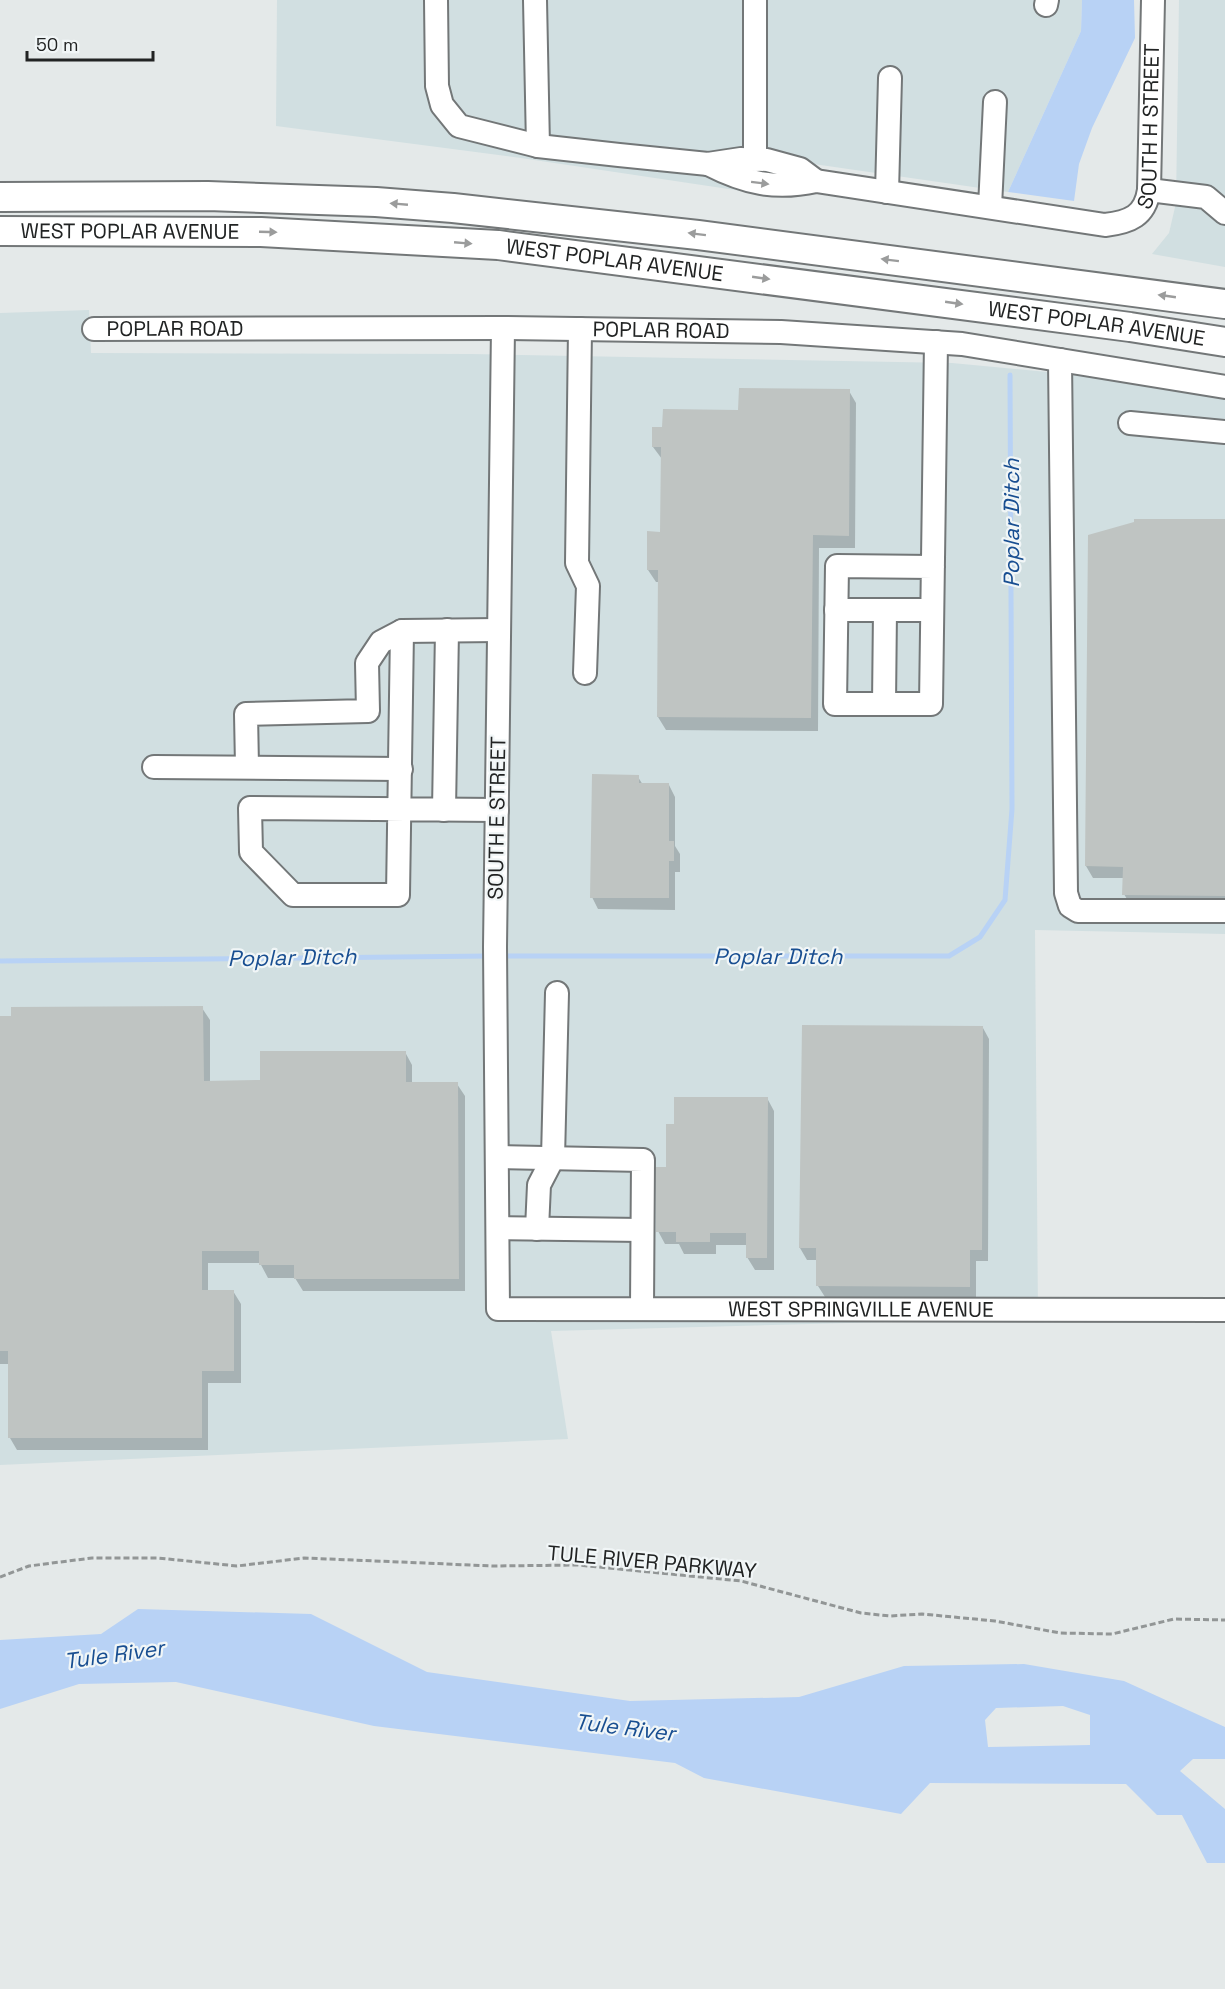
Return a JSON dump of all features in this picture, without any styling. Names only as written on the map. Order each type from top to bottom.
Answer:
[{"type":"main road","name":"WEST POPLAR AVENUE","points":[[0,197],[208,196],[376,202],[453,208],[674,232],[1225,304]]},
{"type":"main road","name":"WEST POPLAR AVENUE","points":[[0,231],[261,232],[498,245],[1083,320],[1225,342]]},
{"type":"street","points":[[436,0],[437,86],[442,105],[459,126],[538,146],[708,164],[741,159],[767,160],[800,170],[816,181]]},
{"type":"street","points":[[535,0],[538,146]]},
{"type":"street","points":[[754,160],[755,0]]},
{"type":"street","name":"SOUTH H STREET","points":[[990,207],[1106,225],[1126,222],[1140,214],[1147,203],[1149,190],[1153,0]]},
{"type":"street","points":[[887,192],[890,78]]},
{"type":"street","points":[[708,164],[748,181],[794,186],[816,181],[990,207],[995,102]]},
{"type":"street","points":[[1149,190],[1206,197],[1225,213]]},
{"type":"street","name":"POPLAR ROAD","points":[[94,329],[503,328],[781,332],[936,342],[1225,387]]},
{"type":"street","name":"SOUTH E STREET","points":[[498,1309],[497,810],[503,328]]},
{"type":"street","points":[[580,329],[576,563],[588,586],[585,673]]},
{"type":"street","points":[[933,567],[837,566],[835,704],[931,705],[932,610],[933,567],[936,342]]},
{"type":"street","points":[[1060,360],[1066,893],[1070,906],[1078,911],[1225,911]]},
{"type":"street","points":[[1130,423],[1225,432]]},
{"type":"street","points":[[836,610],[932,610]]},
{"type":"street","points":[[884,704],[885,610]]},
{"type":"street","points":[[444,810],[447,630]]},
{"type":"street","points":[[247,766],[246,714],[368,711],[367,663],[381,642],[402,631],[499,630]]},
{"type":"street","points":[[402,631],[401,809],[398,895],[293,894],[251,852],[250,808],[401,809],[444,810],[497,810]]},
{"type":"street","points":[[154,767],[401,769]]},
{"type":"street","points":[[537,1229],[539,1185],[554,1158],[557,993]]},
{"type":"street","points":[[496,1157],[643,1160],[642,1308]]},
{"type":"street","points":[[498,1228],[642,1230]]},
{"type":"street","name":"WEST SPRINGVILLE AVENUE","points":[[498,1309],[1225,1310]]},
{"type":"path","name":"TULE RIVER PARKWAY","points":[[0,1577],[29,1566],[92,1558],[158,1558],[237,1566],[304,1558],[494,1566],[578,1565],[741,1581],[861,1613],[890,1616],[921,1614],[995,1621],[1060,1633],[1112,1634],[1174,1619],[1225,1620]]},
{"type":"shaded area","points":[[277,0],[1082,0],[1081,31],[1008,192],[765,157],[762,194],[521,158],[276,126]]},
{"type":"shaded area","points":[[1179,0],[1225,0],[1225,267],[1152,254],[1169,233],[1176,203]]},
{"type":"shaded area","points":[[89,310],[91,353],[471,354],[952,363],[1225,389],[1225,934],[1035,930],[1038,1318],[551,1331],[568,1439],[0,1465],[0,313]]},
{"type":"water","points":[[1082,0],[1134,0],[1135,38],[1092,128],[1079,164],[1074,201],[1008,192],[1081,31]]},
{"type":"water","name":"Tule River","points":[[138,1609],[311,1614],[427,1672],[630,1701],[799,1697],[904,1666],[1024,1664],[1124,1681],[1225,1727],[1225,1759],[1193,1759],[1180,1771],[1225,1809],[1225,1863],[1207,1863],[1182,1815],[1157,1815],[1126,1784],[930,1783],[901,1814],[704,1778],[675,1763],[374,1726],[176,1682],[79,1684],[0,1709],[0,1640],[101,1634]],"holes":[[[1063,1706],[1090,1715],[1090,1745],[988,1747],[985,1720],[996,1708]]]},
{"type":"building","points":[[739,388],[850,389],[849,536],[813,535],[811,718],[657,717],[658,570],[647,570],[647,531],[660,532],[661,447],[652,447],[652,427],[662,427],[663,409],[738,410]]},
{"type":"building","points":[[1134,519],[1225,519],[1225,896],[1122,895],[1123,867],[1085,866],[1088,535],[1134,522]]},
{"type":"building","points":[[592,774],[639,775],[639,783],[669,783],[669,841],[674,841],[674,861],[669,861],[669,898],[590,898]]},
{"type":"building","points":[[203,1006],[204,1081],[260,1080],[260,1051],[406,1051],[406,1082],[458,1082],[459,1279],[294,1279],[294,1265],[259,1265],[259,1251],[202,1251],[202,1290],[234,1290],[234,1371],[202,1371],[202,1438],[8,1438],[8,1351],[0,1351],[0,1016],[11,1016],[11,1007]]},
{"type":"building","points":[[802,1025],[983,1026],[982,1250],[970,1250],[970,1287],[816,1286],[816,1248],[799,1248]]},
{"type":"building","points":[[674,1097],[768,1097],[767,1258],[746,1258],[746,1233],[710,1233],[710,1242],[676,1242],[676,1232],[656,1232],[656,1167],[666,1167],[666,1124],[674,1124]]},
{"type":"waterway","name":"Poplar Ditch","points":[[500,956],[949,956],[980,937],[1005,900],[1012,809],[1010,375]]},
{"type":"waterway","name":"Poplar Ditch","points":[[0,961],[490,956]]}]
